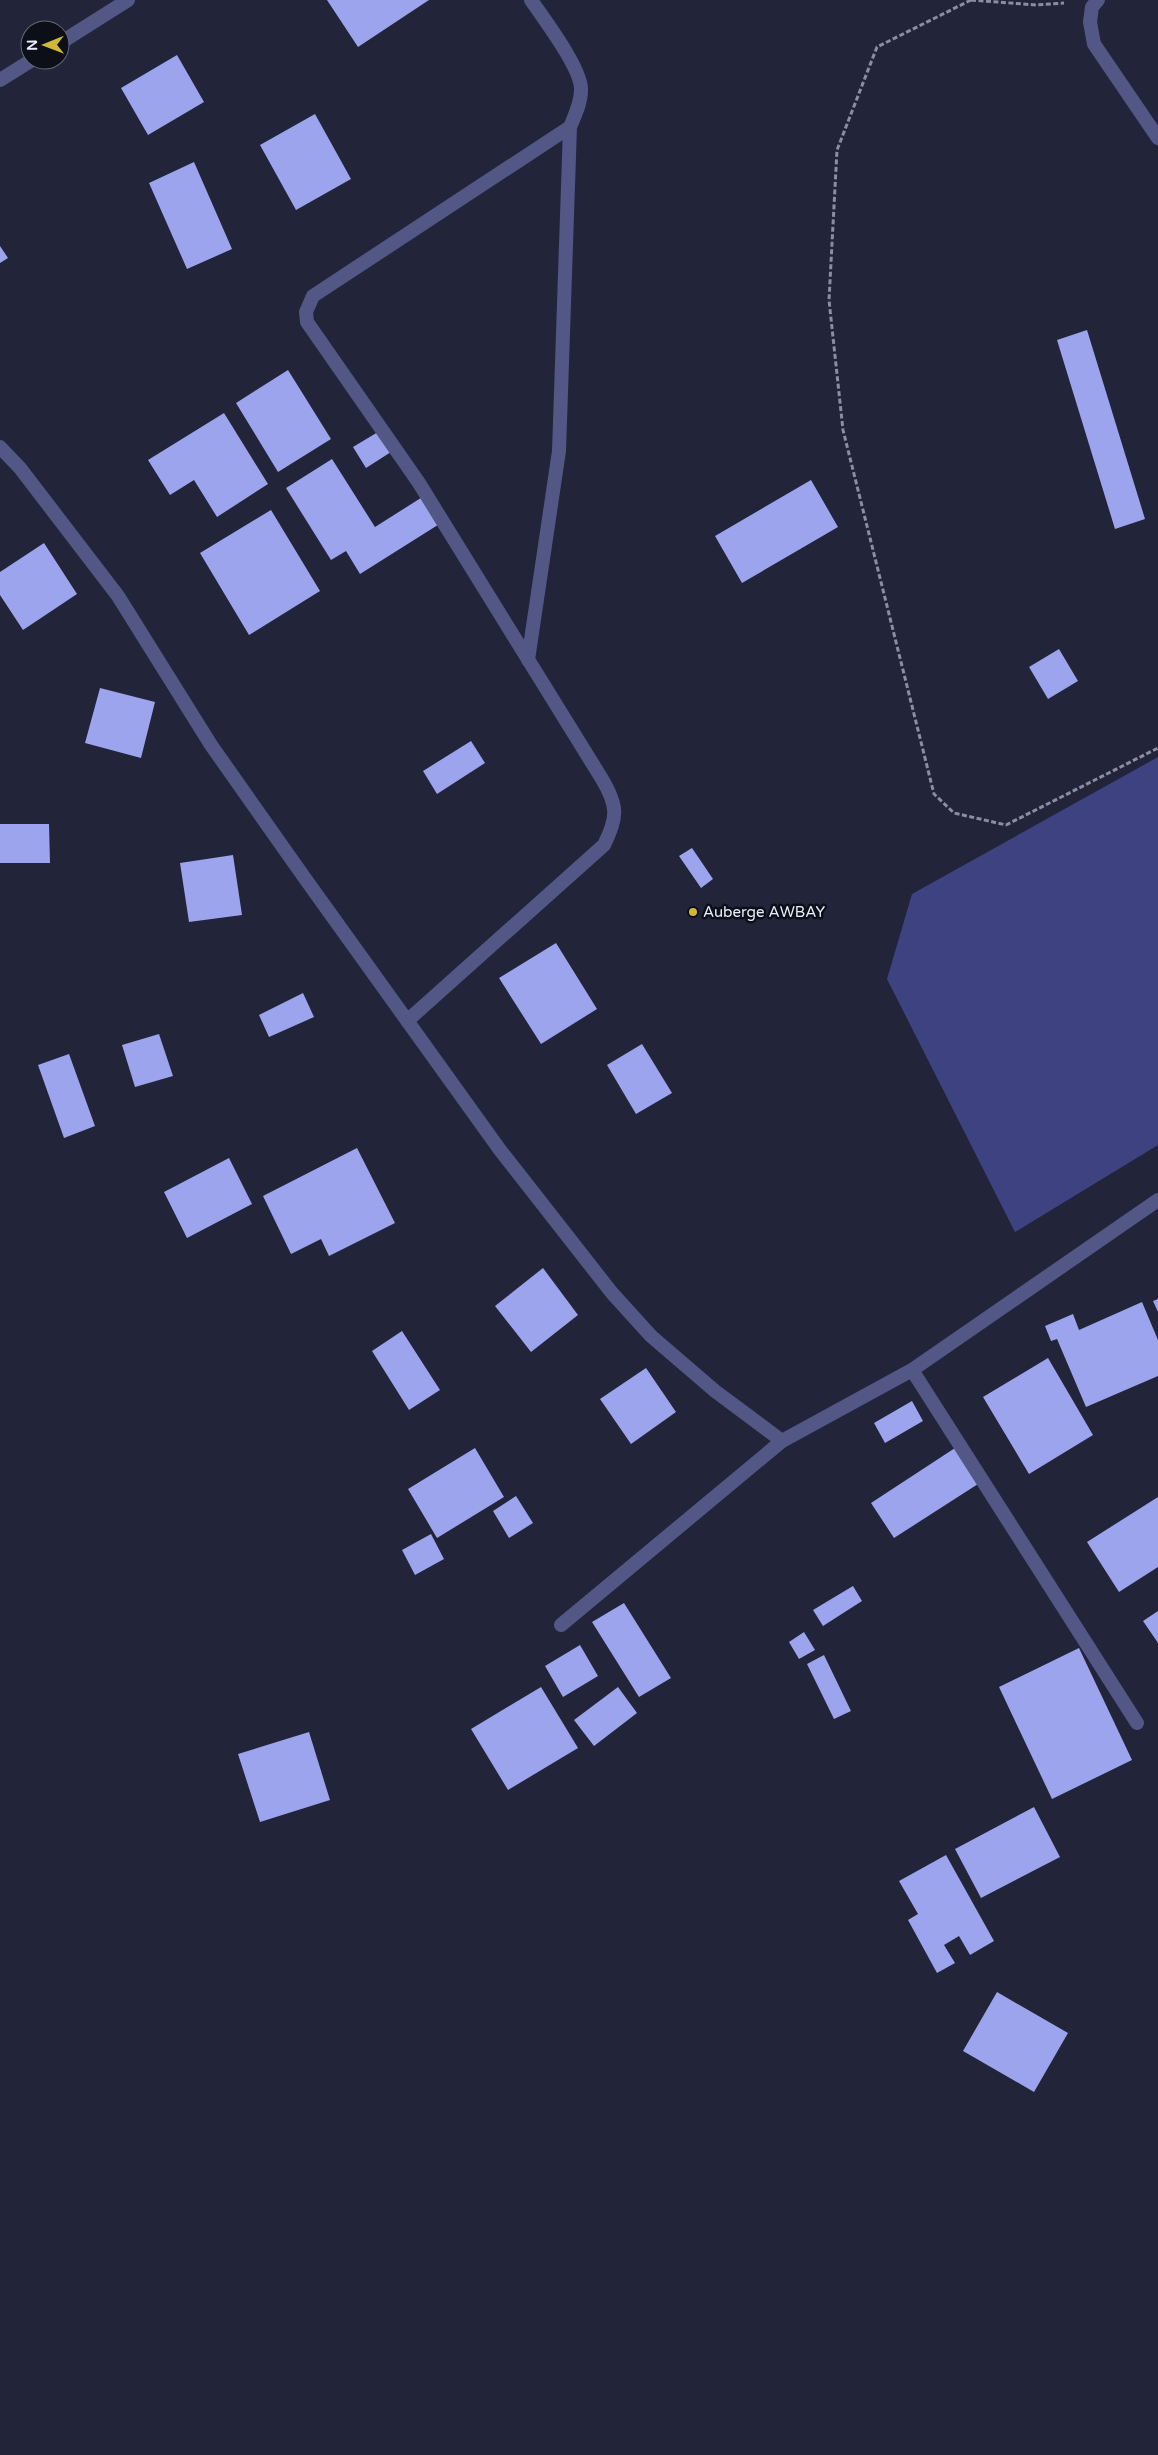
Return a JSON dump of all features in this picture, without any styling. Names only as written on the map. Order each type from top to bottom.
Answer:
[{"type":"street","points":[[70,36],[128,0]]},
{"type":"street","points":[[528,660],[559,451],[570,127],[578,108],[582,89],[571,62],[531,0]]},
{"type":"street","points":[[1095,4],[1090,22],[1094,44],[1158,138]]},
{"type":"street","points":[[0,80],[20,68]]},
{"type":"street","points":[[407,1021],[604,845],[616,814],[613,797],[419,484],[306,322],[306,312],[313,296],[570,127]]},
{"type":"street","points":[[0,447],[20,468],[118,596],[211,745],[500,1150],[612,1293],[651,1336],[714,1392],[782,1441]]},
{"type":"street","points":[[561,1625],[782,1441],[912,1370],[1158,1200]]},
{"type":"street","points":[[912,1370],[1137,1723]]},
{"type":"path","points":[[1095,4],[1036,5],[971,0],[877,47],[837,150],[829,300],[843,430],[934,794],[954,813],[1006,825],[1158,748]]},
{"type":"shaded area","points":[[1158,757],[1158,1145],[1015,1232],[887,979],[912,894]]},
{"type":"building","points":[[327,0],[429,0],[358,47]]},
{"type":"building","points":[[177,55],[204,102],[148,135],[121,88]]},
{"type":"building","points":[[315,114],[351,179],[296,210],[260,145]]},
{"type":"building","points":[[194,162],[232,249],[187,269],[149,183]]},
{"type":"building","points":[[0,246],[8,258],[0,263]]},
{"type":"building","points":[[1087,330],[1145,519],[1115,529],[1057,340]]},
{"type":"building","points":[[288,370],[331,439],[278,472],[236,403]]},
{"type":"building","points":[[224,413],[268,484],[217,517],[194,480],[170,495],[148,460]]},
{"type":"building","points":[[378,432],[391,452],[366,468],[353,447]]},
{"type":"building","points":[[332,459],[375,527],[424,496],[441,523],[360,574],[346,551],[331,560],[286,488]]},
{"type":"building","points":[[811,480],[838,527],[742,583],[715,536]]},
{"type":"building","points":[[271,510],[320,591],[249,635],[200,553]]},
{"type":"building","points":[[44,543],[77,594],[23,630],[0,595],[0,572]]},
{"type":"building","points":[[1059,649],[1078,681],[1048,699],[1029,667]]},
{"type":"building","points":[[100,688],[155,702],[141,758],[85,743]]},
{"type":"building","points":[[471,741],[485,763],[437,794],[423,771]]},
{"type":"building","points":[[0,824],[49,824],[50,863],[0,863]]},
{"type":"building","points":[[692,848],[713,879],[701,888],[679,856]]},
{"type":"building","points":[[233,855],[242,915],[189,922],[180,863]]},
{"type":"building","points":[[556,943],[597,1009],[541,1044],[499,978]]},
{"type":"building","points":[[303,993],[314,1017],[269,1037],[259,1015]]},
{"type":"building","points":[[159,1034],[173,1076],[135,1087],[122,1045]]},
{"type":"building","points":[[642,1044],[672,1093],[636,1114],[607,1065]]},
{"type":"building","points":[[69,1054],[95,1126],[64,1138],[38,1065]]},
{"type":"building","points":[[357,1148],[395,1223],[329,1256],[321,1239],[291,1254],[263,1196]]},
{"type":"building","points":[[229,1158],[252,1204],[187,1238],[164,1192]]},
{"type":"building","points":[[543,1268],[578,1315],[531,1352],[495,1306]]},
{"type":"building","points":[[1158,1299],[1158,1312],[1153,1301]]},
{"type":"building","points":[[1142,1302],[1158,1340],[1158,1376],[1086,1407],[1057,1339],[1051,1341],[1045,1326],[1073,1314],[1079,1330]]},
{"type":"building","points":[[402,1331],[440,1390],[409,1410],[372,1351]]},
{"type":"building","points":[[1048,1358],[1093,1435],[1029,1474],[983,1397]]},
{"type":"building","points":[[646,1368],[676,1412],[631,1444],[600,1399]]},
{"type":"building","points":[[912,1401],[923,1421],[885,1443],[874,1423]]},
{"type":"building","points":[[475,1448],[504,1497],[437,1538],[408,1489]]},
{"type":"building","points":[[955,1448],[978,1484],[894,1538],[871,1503]]},
{"type":"building","points":[[516,1496],[533,1523],[509,1538],[493,1511]]},
{"type":"building","points":[[1158,1497],[1158,1567],[1119,1592],[1087,1542]]},
{"type":"building","points":[[431,1534],[444,1559],[415,1575],[402,1550]]},
{"type":"building","points":[[853,1586],[862,1601],[823,1626],[813,1610]]},
{"type":"building","points":[[624,1603],[671,1678],[639,1697],[592,1622]]},
{"type":"building","points":[[1158,1611],[1158,1643],[1143,1621]]},
{"type":"building","points":[[804,1632],[815,1650],[799,1659],[789,1642]]},
{"type":"building","points":[[580,1645],[598,1676],[563,1697],[545,1666]]},
{"type":"building","points":[[1079,1648],[1132,1760],[1052,1799],[999,1687]]},
{"type":"building","points":[[824,1655],[851,1711],[834,1719],[807,1664]]},
{"type":"building","points":[[541,1687],[578,1748],[508,1790],[471,1729]]},
{"type":"building","points":[[618,1687],[637,1713],[594,1746],[574,1720]]},
{"type":"building","points":[[309,1732],[330,1800],[260,1822],[238,1754]]},
{"type":"building","points":[[1034,1807],[1060,1857],[981,1898],[955,1849]]},
{"type":"building","points":[[946,1855],[994,1941],[970,1955],[959,1936],[944,1945],[955,1963],[937,1973],[908,1920],[918,1914],[899,1881]]},
{"type":"building","points":[[997,1992],[1068,2033],[1034,2092],[963,2051]]},
{"type":"place","name":"Auberge AWBAY","points":[[693,912]]}]
